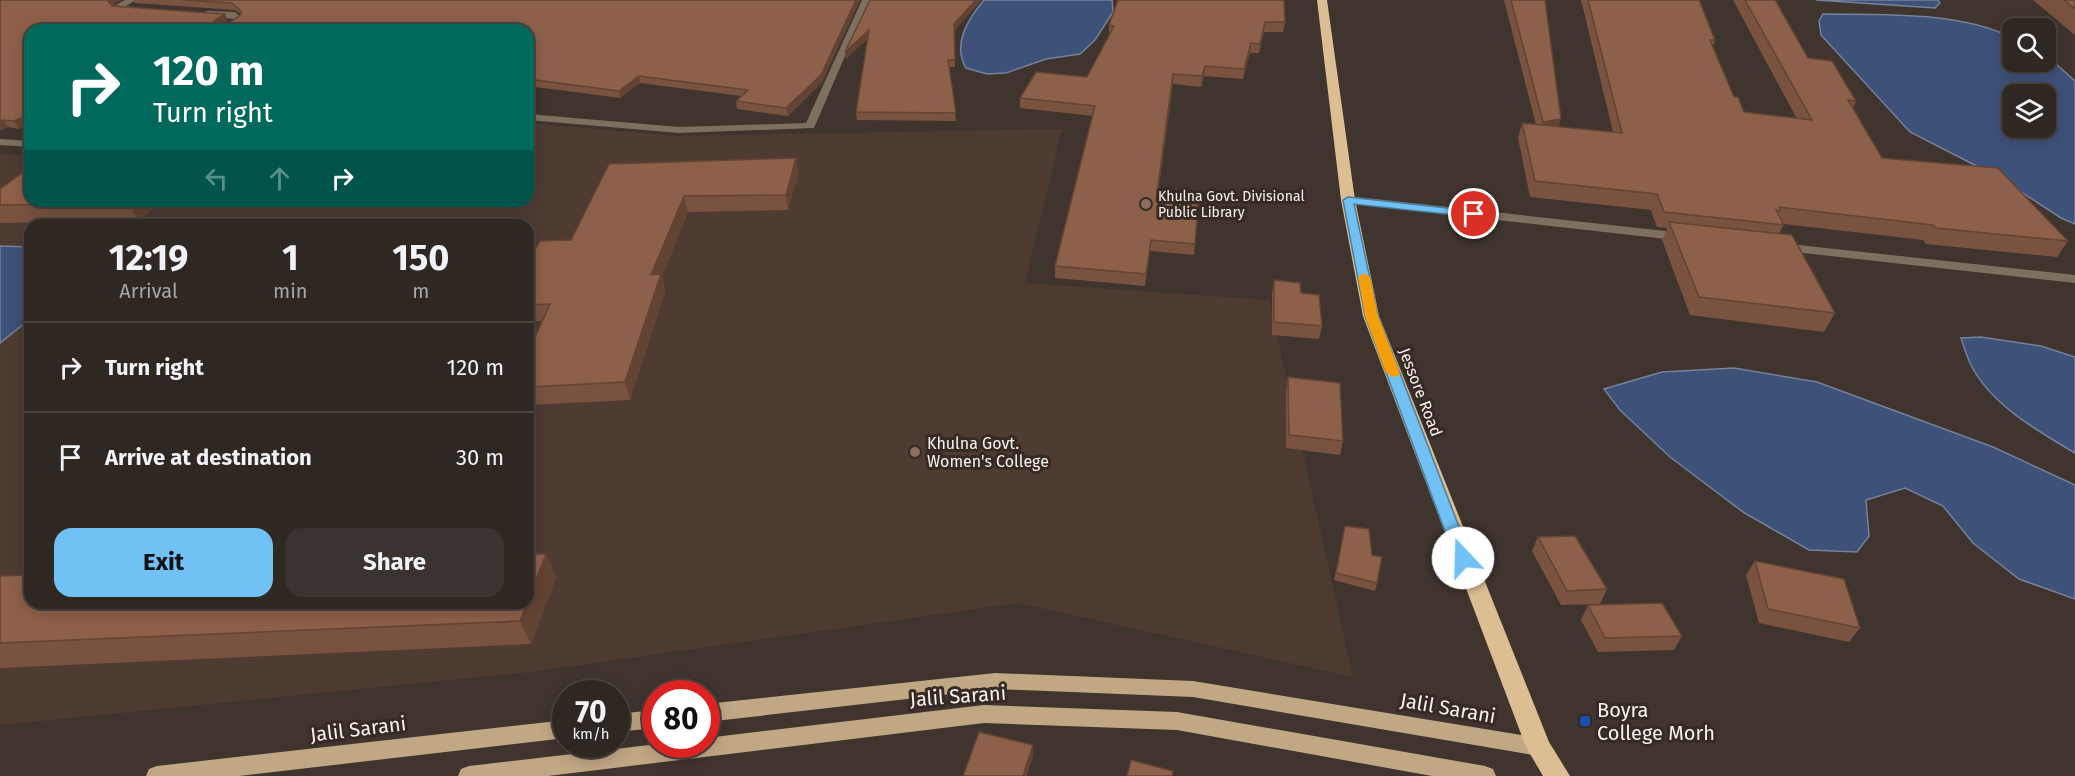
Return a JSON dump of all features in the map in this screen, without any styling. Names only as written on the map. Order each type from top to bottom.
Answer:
[{"type":"highway","name":"Jessore Road","points":[[1322,0],[1348,200],[1371,316],[1539,747],[1557,776]]},
{"type":"main road","name":"Jalil Sarani","points":[[720,711],[995,681],[1158,687],[1193,689],[1539,747]]},
{"type":"main road","name":"Jalil Sarani","points":[[470,776],[528,772],[984,714],[1178,721],[1485,776]]},
{"type":"main road","name":"Jalil Sarani","points":[[157,776],[552,731]]},
{"type":"street","points":[[132,0],[116,7],[147,10]]},
{"type":"street","points":[[534,118],[679,130],[810,126],[863,4],[867,0]]},
{"type":"street","points":[[202,13],[235,15],[239,19],[232,24]]},
{"type":"street","points":[[0,142],[24,144]]},
{"type":"street","points":[[1348,200],[1696,238]]},
{"type":"street","points":[[1767,246],[2075,279]]},
{"type":"shaded area","name":"Khulna Govt. Women's College","points":[[534,124],[677,136],[1062,129],[1025,283],[1269,300],[1353,677],[1018,603],[530,672],[0,725],[0,154],[24,155],[24,207],[534,207]]},
{"type":"water","points":[[984,0],[1112,0],[1113,12],[1095,40],[1080,54],[1046,59],[1006,73],[987,74],[966,68],[961,50],[964,32],[972,15]]},
{"type":"water","points":[[1816,0],[1938,0],[1940,3],[1935,8]]},
{"type":"water","points":[[1823,14],[1920,16],[1945,19],[1969,23],[2002,33],[2002,72],[2056,72],[2056,64],[2075,81],[2075,224],[2061,218],[1998,177],[1910,132],[1821,35],[1819,21]]},
{"type":"water","points":[[0,246],[24,247],[24,324],[0,343]]},
{"type":"water","points":[[1981,337],[2041,346],[2075,357],[2075,453],[2017,416],[1990,393],[1970,362],[1961,338]]},
{"type":"water","points":[[1734,368],[1817,382],[1993,447],[2075,485],[2075,599],[2019,579],[1973,543],[1943,506],[1905,488],[1866,500],[1869,536],[1857,552],[1809,550],[1743,512],[1670,457],[1620,410],[1604,389],[1662,372]]},
{"type":"building","points":[[0,0],[107,0],[112,6],[225,14],[214,21],[214,24],[24,24],[24,117],[14,121],[0,121]]},
{"type":"building","points":[[184,0],[856,0],[821,75],[786,108],[736,101],[748,90],[639,76],[619,91],[534,80],[534,24],[229,24],[241,14],[241,11],[232,3]]},
{"type":"building","points":[[870,0],[976,0],[954,24],[955,60],[948,60],[956,113],[856,112],[869,30],[845,52]]},
{"type":"building","points":[[1118,0],[1284,0],[1285,22],[1265,22],[1260,44],[1251,43],[1244,69],[1205,66],[1202,76],[1173,74],[1156,201],[1198,204],[1195,244],[1151,240],[1146,274],[1055,266],[1095,106],[1020,98],[1036,72],[1087,77],[1114,26],[1109,25]]},
{"type":"building","points":[[1511,0],[1545,0],[1561,119],[1543,122]]},
{"type":"building","points":[[1588,0],[1699,0],[1715,40],[1710,40],[1734,97],[1738,97],[1744,112],[1812,120],[1745,0],[1775,0],[1808,58],[1832,61],[1856,101],[1848,100],[1882,158],[1998,168],[2068,241],[1936,228],[1933,225],[1779,207],[1780,211],[1776,210],[1784,225],[1664,212],[1657,194],[1535,181],[1522,123],[1622,133]]},
{"type":"building","points":[[2064,0],[2075,0],[2075,9]]},
{"type":"building","points":[[796,158],[786,195],[684,196],[651,275],[661,274],[625,382],[534,387],[534,339],[550,304],[534,305],[534,251],[540,241],[571,240],[609,164]]},
{"type":"building","points":[[24,173],[24,205],[0,205],[0,189]]},
{"type":"building","points":[[1669,222],[1792,235],[1835,313],[1699,297]]},
{"type":"building","points":[[1274,280],[1300,283],[1301,293],[1319,295],[1322,326],[1274,322]]},
{"type":"building","points":[[1288,377],[1340,383],[1343,441],[1289,435]]},
{"type":"building","points":[[1345,526],[1369,529],[1372,555],[1382,557],[1377,583],[1336,573]]},
{"type":"building","points":[[1575,536],[1607,589],[1567,591],[1538,537]]},
{"type":"building","points":[[534,554],[546,554],[534,585]]},
{"type":"building","points":[[1755,561],[1844,579],[1860,628],[1768,609]]},
{"type":"building","points":[[24,575],[24,609],[525,609],[520,621],[0,643],[0,576]]},
{"type":"building","points":[[1662,603],[1682,636],[1605,638],[1588,605]]},
{"type":"building","points":[[979,732],[1033,745],[1023,776],[963,776]]},
{"type":"building","points":[[1131,760],[1173,771],[1172,776],[1127,776]]},
{"type":"slow traffic","points":[[1364,277],[1371,316],[1393,373]]},
{"type":"place","name":"Khulna Govt. Divisional Public Library","points":[[1146,204]]},
{"type":"place","name":"Khulna Govt. Women's College","points":[[915,452]]},
{"type":"place","name":"Boyra College Morh","points":[[1585,721]]},
{"type":"route","points":[[1463,558],[1371,316],[1348,200],[1474,214]]}]
